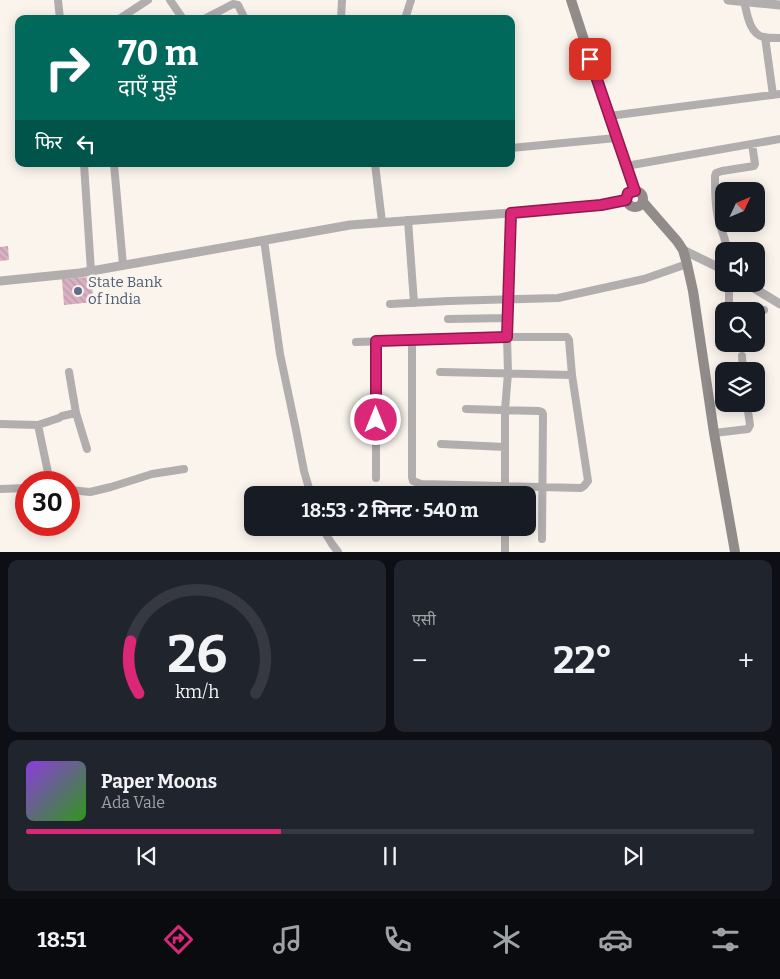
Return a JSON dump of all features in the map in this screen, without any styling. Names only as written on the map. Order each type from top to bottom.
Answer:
[{"type":"main road","points":[[571,0],[635,191],[642,196],[643,202],[677,240],[683,250],[694,299],[714,433],[735,552]]},
{"type":"main road","points":[[635,191],[628,193],[626,200],[629,205],[634,208],[640,206],[643,202]]},
{"type":"street","points":[[58,0],[60,15]]},
{"type":"street","points":[[125,15],[148,0]]},
{"type":"street","points":[[170,0],[179,15]]},
{"type":"street","points":[[341,15],[342,0]]},
{"type":"street","points":[[406,15],[411,0]]},
{"type":"street","points":[[728,0],[776,3]]},
{"type":"street","points":[[744,1],[752,28],[758,35],[780,38]]},
{"type":"street","points":[[212,15],[233,4],[238,5],[243,15]]},
{"type":"street","points":[[609,116],[776,94],[765,37]]},
{"type":"street","points":[[515,148],[616,138]]},
{"type":"street","points":[[626,166],[780,139]]},
{"type":"street","points":[[726,242],[720,228],[716,209],[715,176],[716,173],[722,171],[754,166],[752,144]]},
{"type":"street","points":[[84,167],[91,271]]},
{"type":"street","points":[[114,167],[123,265]]},
{"type":"street","points":[[375,167],[382,222]]},
{"type":"street","points":[[0,281],[91,271],[350,224],[511,213],[601,205],[626,200]]},
{"type":"street","points":[[505,486],[505,410],[508,373],[507,337],[511,213]]},
{"type":"street","points":[[408,220],[414,302]]},
{"type":"street","points":[[264,240],[280,354],[308,486]]},
{"type":"street","points":[[683,250],[715,266]]},
{"type":"street","points":[[390,304],[558,298],[644,279],[687,264]]},
{"type":"street","points":[[760,292],[780,304]]},
{"type":"street","points":[[448,319],[508,318]]},
{"type":"street","points":[[356,342],[567,337],[569,340],[572,375],[588,480],[581,488],[536,488]]},
{"type":"street","points":[[376,341],[376,478]]},
{"type":"street","points":[[412,341],[412,477],[413,480],[421,484],[445,486]]},
{"type":"street","points":[[742,356],[742,362]]},
{"type":"street","points":[[69,372],[76,413],[87,449]]},
{"type":"street","points":[[440,372],[572,375]]},
{"type":"street","points":[[466,408],[542,412],[542,539]]},
{"type":"street","points":[[714,433],[748,430],[750,425],[748,412]]},
{"type":"street","points":[[0,424],[38,425],[76,413]]},
{"type":"street","points":[[38,425],[48,471]]},
{"type":"street","points":[[441,444],[505,447]]},
{"type":"street","points":[[80,491],[90,492],[152,474],[184,469]]},
{"type":"street","points":[[0,489],[15,488]]},
{"type":"street","points":[[327,536],[338,552]]},
{"type":"street","points":[[504,536],[505,552]]},
{"type":"building","points":[[8,246],[9,260],[0,261],[0,247]]},
{"type":"building","name":"State Bank of India","points":[[91,277],[94,302],[64,305],[62,279]]},
{"type":"place","name":"State Bank of India","points":[[78,291]]},
{"type":"route","points":[[376,420],[376,341],[507,337],[511,213],[601,205],[626,200],[628,193],[635,191],[590,59]]}]
